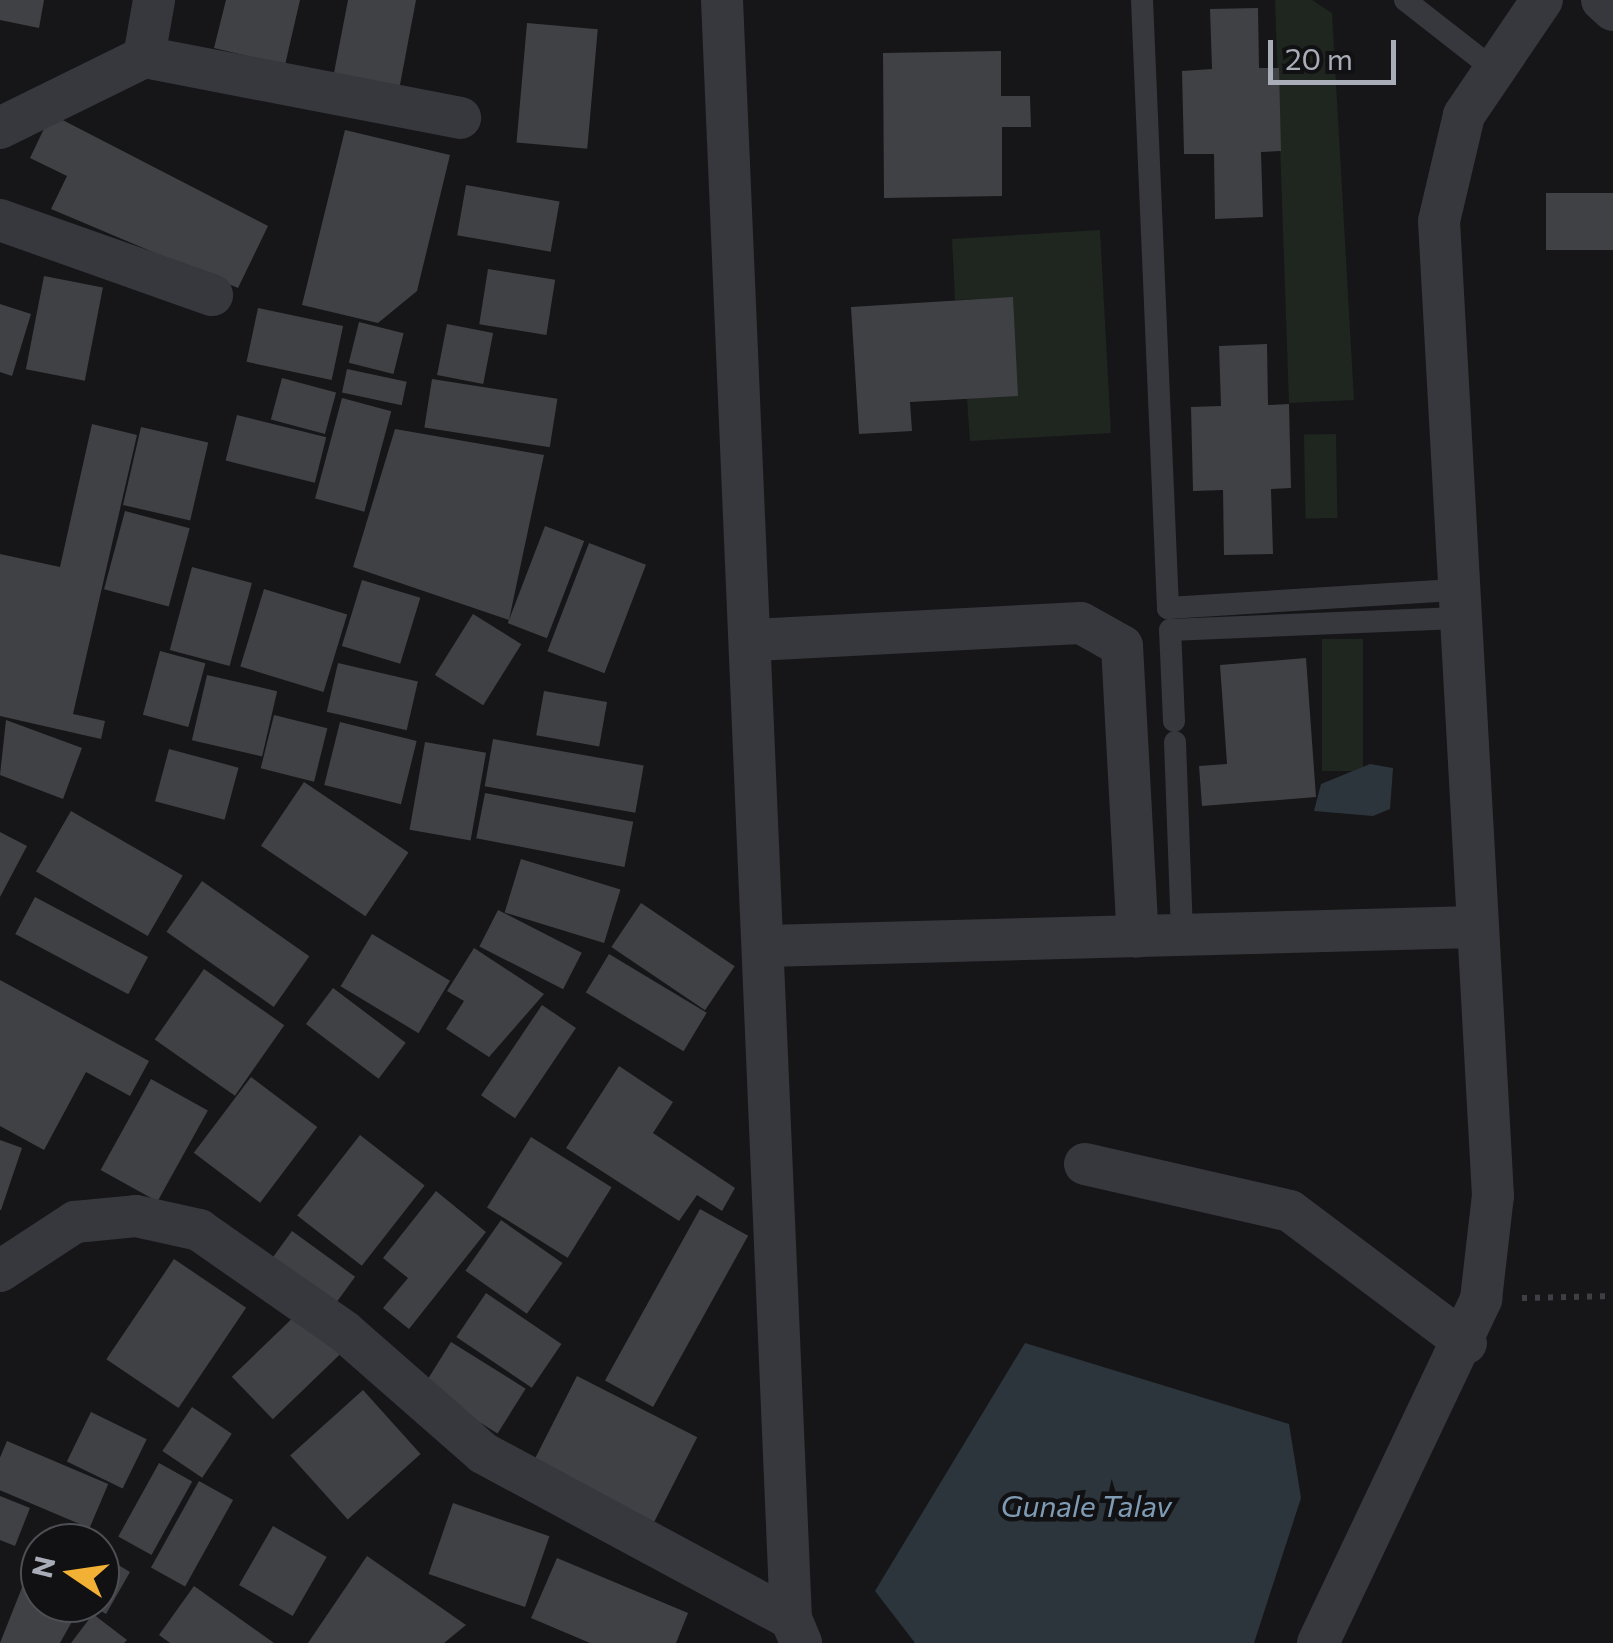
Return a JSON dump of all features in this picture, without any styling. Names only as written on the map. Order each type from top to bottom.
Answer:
[{"type":"street","points":[[144,57],[154,0]]},
{"type":"street","points":[[722,0],[768,946],[787,1635]]},
{"type":"street","points":[[1318,1643],[1466,1343],[1481,1299],[1492,1196],[1474,927],[1438,220],[1445,166],[1492,68],[1542,0]]},
{"type":"street","points":[[1602,0],[1613,10]]},
{"type":"street","points":[[4,139],[144,57],[460,118]]},
{"type":"street","points":[[0,220],[212,295]]},
{"type":"street","points":[[755,640],[1081,624],[1122,646],[1138,936]]},
{"type":"street","points":[[768,946],[1474,927]]},
{"type":"street","points":[[1085,1164],[1290,1211],[1466,1343]]},
{"type":"street","points":[[0,1271],[75,1222],[136,1216],[198,1230],[345,1332],[482,1454],[787,1635]]},
{"type":"lane","points":[[1142,0],[1168,608],[1457,604]]},
{"type":"lane","points":[[1405,0],[1492,68]]},
{"type":"lane","points":[[1182,935],[1170,630],[1457,604]]},
{"type":"path","points":[[1481,1299],[1613,1296]]},
{"type":"shaded area","points":[[1275,0],[1312,0],[1332,13],[1354,400],[1289,403]]},
{"type":"shaded area","points":[[1100,230],[1111,433],[970,441],[967,399],[1013,298],[955,300],[952,239]]},
{"type":"shaded area","points":[[1336,434],[1337,518],[1305,519],[1304,435]]},
{"type":"shaded area","points":[[1322,639],[1363,639],[1363,771],[1322,771]]},
{"type":"water","points":[[1370,764],[1393,768],[1390,809],[1373,816],[1314,811],[1321,784]]},
{"type":"water","name":"Gunale Talav","points":[[1025,1343],[1289,1424],[1301,1498],[1254,1643],[915,1643],[875,1591]]},
{"type":"building","points":[[0,0],[44,0],[39,28],[0,20]]},
{"type":"building","points":[[226,0],[300,0],[285,65],[214,48]]},
{"type":"building","points":[[348,0],[416,0],[399,90],[333,78]]},
{"type":"building","points":[[1258,8],[1259,68],[1279,68],[1281,151],[1261,152],[1263,217],[1215,219],[1214,154],[1184,154],[1182,71],[1212,69],[1210,9]]},
{"type":"building","points":[[527,23],[598,29],[587,149],[517,143]]},
{"type":"building","points":[[1001,51],[1001,96],[1030,96],[1031,127],[1002,127],[1002,196],[884,198],[883,53]]},
{"type":"building","points":[[51,114],[268,226],[238,288],[51,209],[67,176],[30,158]]},
{"type":"building","points":[[345,130],[450,155],[417,291],[378,323],[302,305]]},
{"type":"building","points":[[466,185],[560,201],[551,252],[457,235]]},
{"type":"building","points":[[1546,193],[1613,193],[1613,250],[1546,250]]},
{"type":"building","points":[[488,269],[555,280],[546,335],[479,324]]},
{"type":"building","points":[[44,276],[103,287],[85,381],[26,369]]},
{"type":"building","points":[[1013,297],[1018,396],[910,402],[912,431],[859,434],[851,307]]},
{"type":"building","points":[[0,304],[31,314],[12,376],[0,372]]},
{"type":"building","points":[[258,308],[343,326],[332,380],[247,362]]},
{"type":"building","points":[[359,322],[404,333],[393,374],[349,363]]},
{"type":"building","points":[[447,324],[493,333],[483,384],[437,375]]},
{"type":"building","points":[[1267,344],[1268,405],[1289,404],[1291,488],[1271,489],[1273,554],[1224,555],[1223,490],[1193,491],[1191,407],[1221,406],[1219,346]]},
{"type":"building","points":[[347,369],[407,382],[402,405],[342,392]]},
{"type":"building","points":[[282,378],[336,392],[325,434],[271,420]]},
{"type":"building","points":[[432,379],[557,399],[550,447],[424,427]]},
{"type":"building","points":[[342,398],[391,411],[364,512],[315,498]]},
{"type":"building","points":[[237,415],[326,437],[315,483],[226,461]]},
{"type":"building","points":[[92,424],[137,435],[73,714],[105,721],[101,739],[0,716],[0,554],[60,567]]},
{"type":"building","points":[[141,427],[208,443],[190,520],[123,505]]},
{"type":"building","points":[[395,429],[544,455],[509,620],[353,567]]},
{"type":"building","points":[[125,511],[190,528],[169,607],[104,589]]},
{"type":"building","points":[[545,526],[584,541],[547,638],[508,623]]},
{"type":"building","points":[[589,543],[646,565],[604,673],[547,651]]},
{"type":"building","points":[[192,567],[252,583],[230,666],[170,650]]},
{"type":"building","points":[[362,580],[420,598],[400,664],[342,646]]},
{"type":"building","points":[[264,589],[347,614],[324,692],[240,666]]},
{"type":"building","points":[[473,614],[521,644],[483,705],[435,675]]},
{"type":"building","points":[[160,651],[205,663],[188,727],[143,715]]},
{"type":"building","points":[[1306,658],[1316,797],[1202,806],[1199,766],[1227,764],[1220,665]]},
{"type":"building","points":[[338,663],[418,681],[407,730],[327,712]]},
{"type":"building","points":[[207,675],[277,691],[262,756],[192,740]]},
{"type":"building","points":[[544,691],[607,702],[599,746],[536,735]]},
{"type":"building","points":[[274,715],[327,728],[314,782],[261,768]]},
{"type":"building","points":[[6,720],[82,748],[63,799],[0,775]]},
{"type":"building","points":[[340,722],[417,741],[401,804],[324,785]]},
{"type":"building","points":[[493,739],[644,766],[635,813],[485,786]]},
{"type":"building","points":[[425,742],[486,753],[471,840],[410,830]]},
{"type":"building","points":[[169,749],[239,768],[225,820],[155,801]]},
{"type":"building","points":[[304,782],[408,852],[365,916],[261,846]]},
{"type":"building","points":[[485,793],[633,822],[624,867],[476,838]]},
{"type":"building","points":[[71,811],[183,876],[148,936],[36,872]]},
{"type":"building","points":[[0,832],[27,846],[0,897]]},
{"type":"building","points":[[521,859],[620,889],[604,943],[505,913]]},
{"type":"building","points":[[202,881],[309,956],[274,1007],[166,932]]},
{"type":"building","points":[[35,897],[148,957],[128,994],[15,934]]},
{"type":"building","points":[[641,903],[735,966],[705,1010],[611,947]]},
{"type":"building","points":[[498,910],[582,953],[563,989],[479,947]]},
{"type":"building","points":[[372,934],[450,981],[419,1033],[341,986]]},
{"type":"building","points":[[474,948],[544,994],[489,1057],[446,1029],[464,1001],[447,991]]},
{"type":"building","points":[[609,954],[707,1013],[684,1051],[586,993]]},
{"type":"building","points":[[204,969],[284,1025],[235,1096],[155,1039]]},
{"type":"building","points":[[0,980],[149,1061],[130,1096],[86,1072],[44,1150],[0,1126]]},
{"type":"building","points":[[333,988],[406,1043],[379,1079],[306,1024]]},
{"type":"building","points":[[542,1005],[576,1028],[515,1118],[481,1095]]},
{"type":"building","points":[[619,1066],[673,1102],[653,1133],[735,1188],[722,1211],[697,1195],[679,1221],[566,1148]]},
{"type":"building","points":[[251,1077],[317,1127],[260,1203],[194,1153]]},
{"type":"building","points":[[151,1079],[208,1111],[157,1201],[101,1170]]},
{"type":"building","points":[[360,1135],[425,1185],[362,1266],[297,1215]]},
{"type":"building","points":[[531,1137],[612,1187],[568,1258],[487,1207]]},
{"type":"building","points":[[0,1140],[22,1148],[1,1210],[0,1210]]},
{"type":"building","points":[[436,1191],[486,1232],[409,1329],[383,1308],[408,1278],[383,1258]]},
{"type":"building","points":[[700,1209],[748,1236],[653,1407],[605,1380]]},
{"type":"building","points":[[501,1220],[562,1263],[527,1314],[465,1271]]},
{"type":"building","points":[[292,1231],[355,1277],[327,1315],[264,1269]]},
{"type":"building","points":[[174,1259],[246,1308],[178,1408],[106,1359]]},
{"type":"building","points":[[486,1293],[561,1344],[532,1388],[456,1337]]},
{"type":"building","points":[[303,1308],[344,1350],[273,1419],[232,1377]]},
{"type":"building","points":[[451,1342],[526,1389],[498,1434],[423,1387]]},
{"type":"building","points":[[577,1376],[697,1437],[654,1522],[534,1461]]},
{"type":"building","points":[[363,1390],[421,1454],[348,1519],[290,1456]]},
{"type":"building","points":[[192,1407],[232,1434],[202,1478],[162,1451]]},
{"type":"building","points":[[91,1412],[147,1439],[123,1489],[67,1461]]},
{"type":"building","points":[[7,1441],[108,1484],[92,1523],[77,1523],[0,1490],[0,1457]]},
{"type":"building","points":[[159,1463],[192,1481],[152,1555],[120,1537],[120,1533]]},
{"type":"building","points":[[199,1481],[233,1500],[185,1586],[151,1568]]},
{"type":"building","points":[[0,1496],[30,1508],[24,1523],[20,1523],[15,1546],[0,1540]]},
{"type":"building","points":[[453,1503],[549,1536],[525,1607],[429,1574]]},
{"type":"building","points":[[273,1526],[327,1557],[293,1616],[239,1585]]},
{"type":"building","points":[[367,1556],[466,1625],[444,1643],[308,1643]]},
{"type":"building","points":[[557,1558],[688,1613],[676,1643],[590,1643],[531,1618]]},
{"type":"building","points":[[120,1566],[130,1572],[120,1590]]},
{"type":"building","points":[[194,1586],[274,1643],[170,1643],[159,1635]]},
{"type":"building","points":[[20,1593],[20,1623],[71,1623],[60,1643],[0,1643]]},
{"type":"building","points":[[86,1623],[105,1623],[127,1640],[124,1643],[71,1643]]}]
